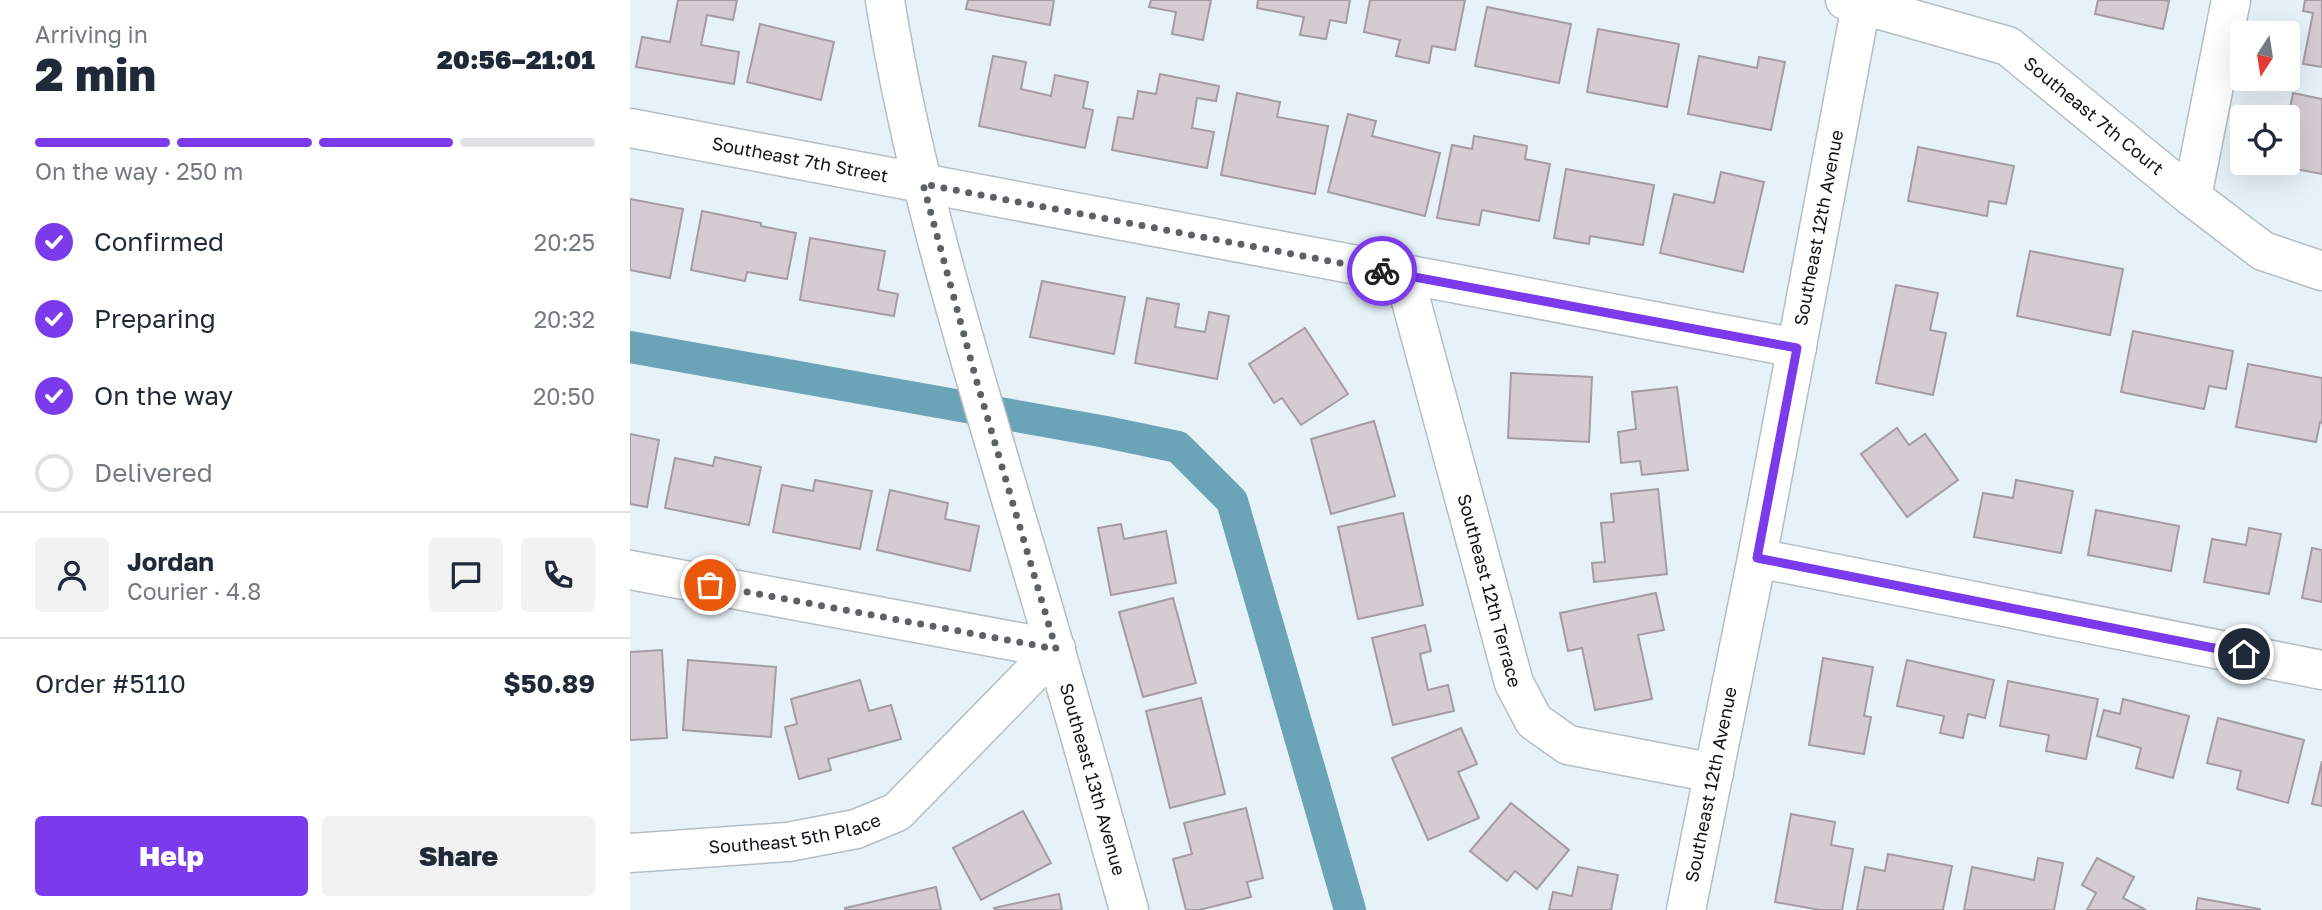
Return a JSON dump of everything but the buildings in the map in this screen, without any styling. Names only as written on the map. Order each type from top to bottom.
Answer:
[{"type":"street","name":"Southeast 13th Avenue","points":[[885,0],[923,184],[976,379],[1056,649],[1129,910]]},
{"type":"street","points":[[2192,197],[2231,0]]},
{"type":"street","name":"Southeast 7th Court","points":[[1857,1],[2008,46],[2192,197],[2263,251],[2322,271]]},
{"type":"street","name":"Southeast 12th Avenue","points":[[1686,910],[1797,348],[1857,1]]},
{"type":"street","name":"Southeast 7th Street","points":[[630,128],[1797,348]]},
{"type":"street","name":"Southeast 12th Terrace","points":[[1404,275],[1514,683],[1534,721],[1568,745],[1714,773]]},
{"type":"street","points":[[1757,558],[2322,670]]},
{"type":"street","points":[[630,570],[1056,649]]},
{"type":"street","name":"Southeast 5th Place","points":[[630,853],[788,842],[856,829],[897,812],[1056,649]]},
{"type":"waterway","points":[[630,347],[1178,447],[1232,501],[1350,910]]},
{"type":"way so far","points":[[710,585],[1056,649],[976,379],[923,184],[1382,271]]},
{"type":"route","points":[[1382,271],[1797,348],[1757,558],[2244,654]]}]
